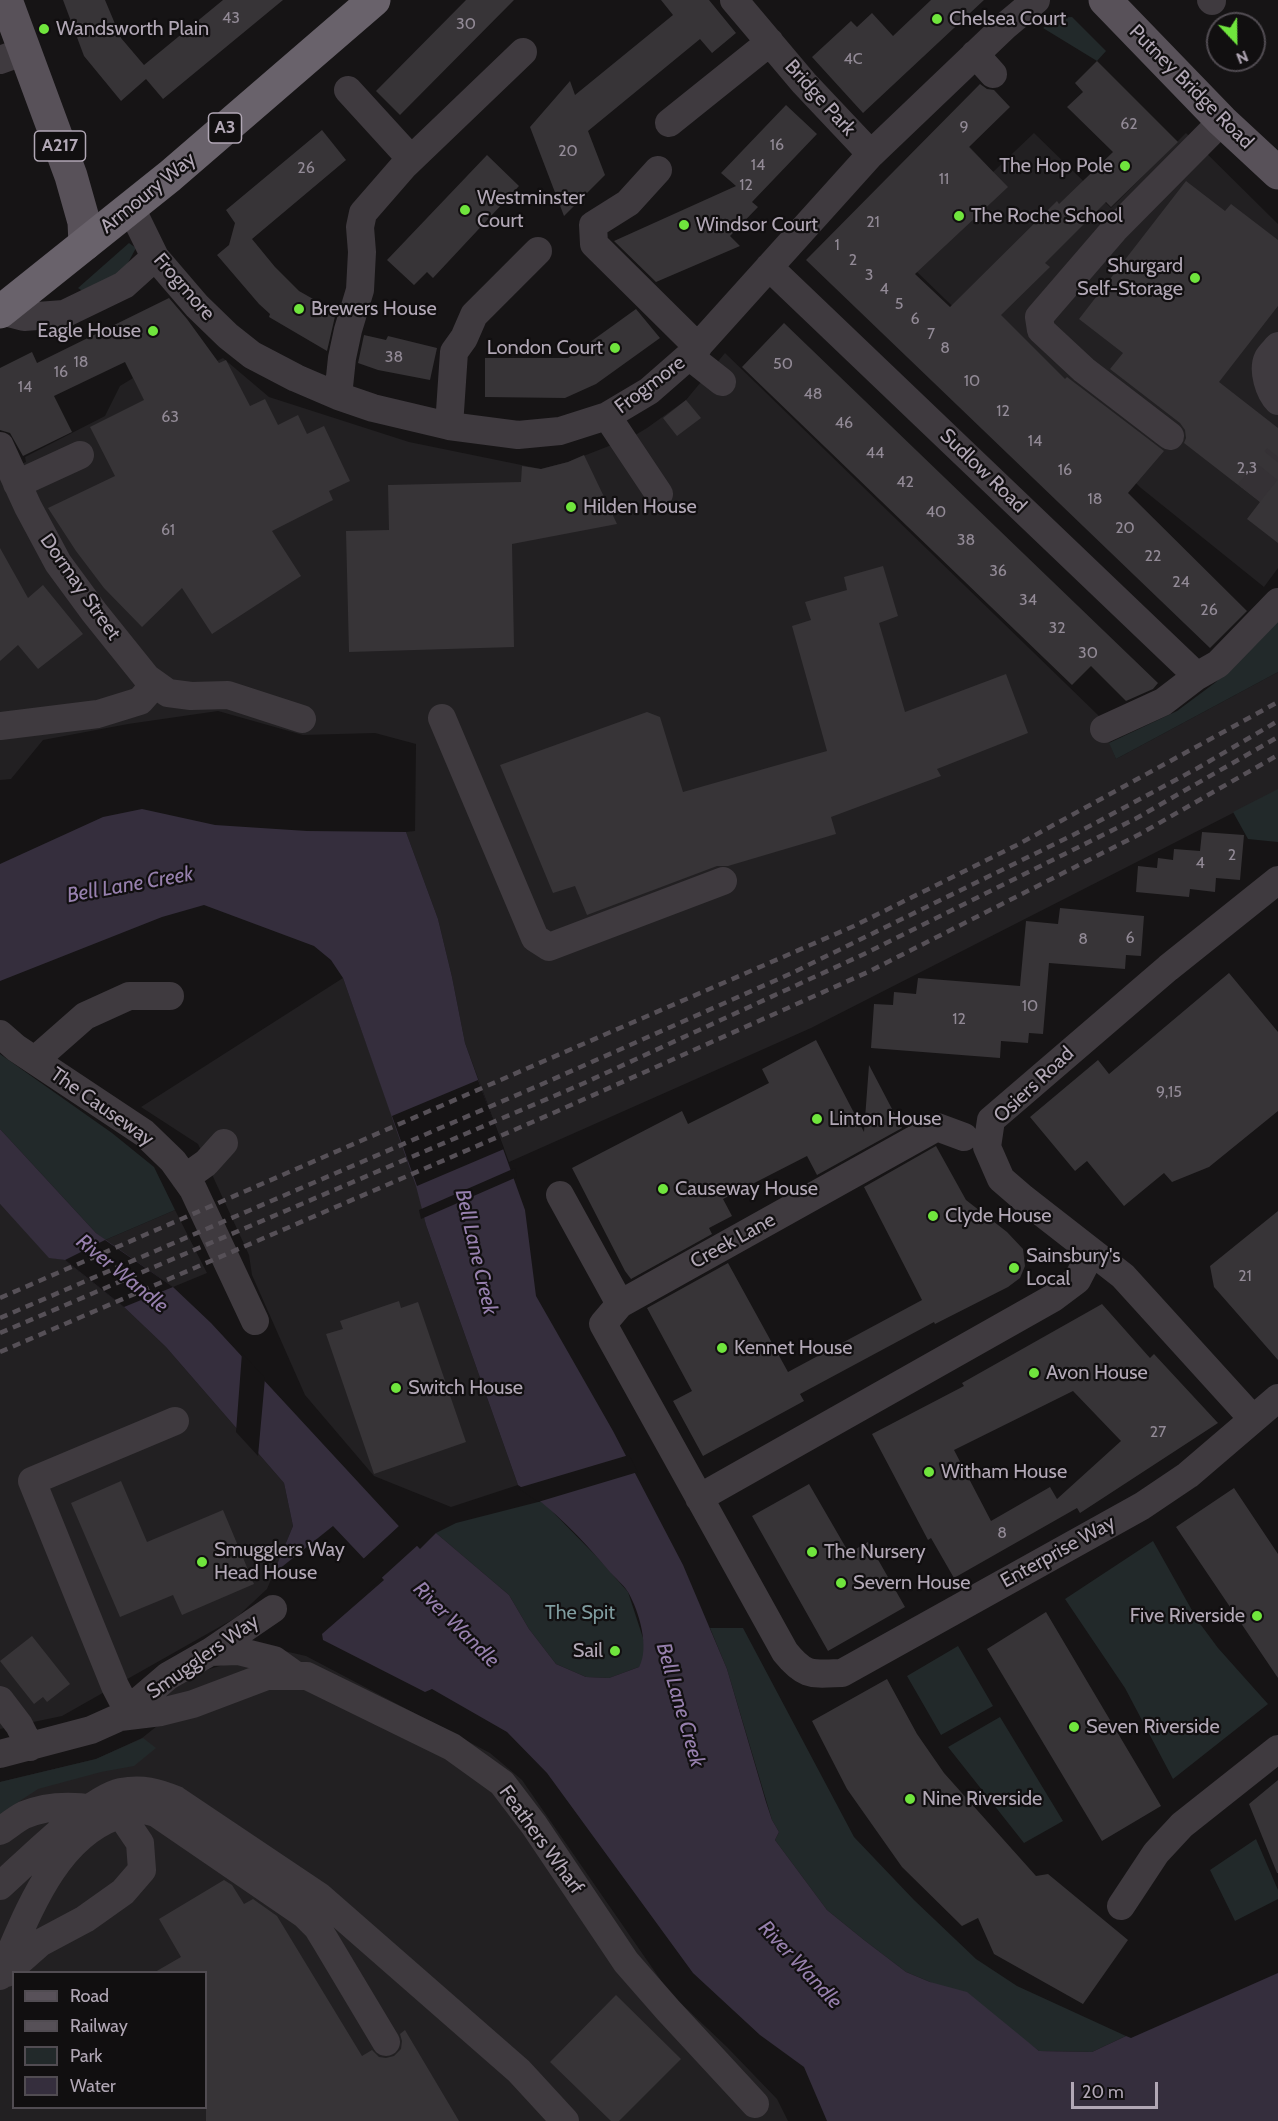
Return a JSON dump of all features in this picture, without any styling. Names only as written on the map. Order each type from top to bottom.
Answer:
[{"type":"highway","name":"Armoury Way","points":[[1,312],[131,208],[374,0]]},
{"type":"main road","name":"A217","points":[[6,0],[13,56],[76,194],[84,222],[85,244]]},
{"type":"main road","name":"Putney Bridge Road","points":[[1105,0],[1222,121],[1278,174]]},
{"type":"street","name":"Bridge Park","points":[[734,0],[804,83],[871,154]]},
{"type":"street","name":"Frogmore","points":[[131,208],[155,257],[197,306],[252,355],[296,378],[373,408],[449,426],[518,435],[560,431],[608,416],[649,391],[694,351],[871,154],[984,64],[1036,0]]},
{"type":"street","name":"Bridge Park","points":[[669,123],[770,42]]},
{"type":"street","points":[[338,396],[342,358],[360,290],[362,252],[360,227],[363,213],[411,159],[523,52]]},
{"type":"street","points":[[348,90],[411,159]]},
{"type":"street","points":[[1170,436],[1084,370],[1041,330],[1039,316],[1114,230],[1222,121]]},
{"type":"street","points":[[658,170],[628,203],[593,225],[594,244],[722,382]]},
{"type":"street","points":[[449,426],[454,352],[464,338],[474,315],[538,251]]},
{"type":"street","name":"Armoury Way","points":[[1,312],[24,316],[64,314],[124,285],[155,257]]},
{"type":"street","name":"Sudlow Road","points":[[768,267],[1197,676]]},
{"type":"street","points":[[1278,346],[1267,360],[1266,379],[1273,396],[1278,401]]},
{"type":"street","points":[[608,416],[659,494]]},
{"type":"street","name":"Dormay Street","points":[[0,446],[58,563],[147,678],[168,693],[191,696],[228,695],[302,719]]},
{"type":"street","points":[[17,484],[80,455]]},
{"type":"street","points":[[1104,729],[1162,702],[1197,676],[1218,664],[1278,603]]},
{"type":"street","points":[[0,726],[98,714],[140,702],[155,684]]},
{"type":"street","points":[[442,718],[535,938],[549,947],[723,881]]},
{"type":"street","name":"Osiers Road","points":[[1253,1419],[1123,1276],[1001,1179],[987,1147],[991,1120],[1168,968],[1278,880]]},
{"type":"street","points":[[35,1060],[85,1016],[129,996],[170,996]]},
{"type":"street","name":"The Causeway","points":[[0,1034],[144,1133],[173,1161],[194,1189],[255,1321]]},
{"type":"street","name":"Creek Lane","points":[[612,1314],[937,1127],[964,1137]]},
{"type":"street","points":[[185,1178],[206,1163],[224,1143]]},
{"type":"street","name":"Enterprise Way","points":[[560,1195],[612,1314],[699,1498],[785,1652],[796,1667],[813,1674],[842,1672],[1142,1506],[1188,1475],[1253,1419]]},
{"type":"street","points":[[699,1498],[1053,1298],[1077,1280],[1092,1253]]},
{"type":"street","points":[[1253,1419],[1278,1398]]},
{"type":"street","points":[[124,1714],[116,1686],[32,1481],[175,1421]]},
{"type":"street","name":"Smugglers Way","points":[[0,1754],[91,1730],[124,1714],[168,1676],[210,1653],[273,1609]]},
{"type":"street","points":[[210,1653],[238,1651],[274,1660],[297,1676]]},
{"type":"street","name":"Feathers Wharf","points":[[124,1714],[161,1712],[193,1704],[267,1676],[307,1676],[452,1747],[502,1783],[534,1824],[626,1962],[755,2103]]},
{"type":"street","points":[[0,1700],[20,1725],[30,1747]]},
{"type":"street","points":[[1121,1906],[1156,1853],[1180,1827],[1278,1749]]},
{"type":"street","points":[[0,1886],[89,1808],[120,1792],[153,1791],[176,1800],[319,1896],[519,2071],[566,2121]]},
{"type":"street","points":[[0,1831],[24,1815],[64,1806],[89,1808],[121,1815],[140,1843],[142,1870],[123,1892],[85,1920],[40,1943],[0,1977]]},
{"type":"street","points":[[0,1977],[34,1901],[56,1864],[80,1838],[100,1822],[139,1808],[156,1812],[305,1915],[326,1940],[386,2042]]},
{"type":"shaded area","points":[[1034,133],[1111,208],[1186,133],[1278,224],[1278,568],[1264,587],[1141,488],[917,272],[888,248],[969,146],[993,172]]},
{"type":"shaded area","points":[[725,353],[1099,716],[1116,759],[1278,672],[1278,790],[811,1028],[509,1162],[465,1043],[438,919],[406,832],[415,831],[416,744],[375,733],[303,735],[218,711],[128,724],[43,740],[11,779],[0,780],[0,468],[3,471],[26,462],[25,457],[105,416],[120,386],[133,378],[143,397],[223,358],[269,397],[409,442],[541,469],[568,462],[632,437],[647,428],[686,400]]},
{"type":"shaded area","points":[[343,978],[417,1186],[426,1225],[518,1485],[451,1507],[374,1476],[305,1395],[252,1275],[249,1255],[198,1144],[141,1107]]},
{"type":"shaded area","points":[[0,1204],[49,1257],[65,1260],[124,1307],[166,1347],[284,1483],[293,1526],[267,1589],[237,1617],[62,1716],[0,1729]]},
{"type":"shaded area","points":[[175,1210],[207,1273],[173,1287],[105,1240]]},
{"type":"shaded area","points":[[241,1641],[306,1656],[490,1753],[522,1780],[669,1992],[777,2099],[788,2121],[0,2121],[0,1782],[96,1759],[142,1738],[157,1726],[164,1695],[195,1673],[234,1662]]},
{"type":"green space","points":[[1072,17],[1106,51],[1097,61],[1043,28],[1055,18]]},
{"type":"green space","points":[[129,243],[136,248],[122,274],[84,292],[78,288]]},
{"type":"green space","points":[[1278,611],[1278,672],[1116,759],[1109,743],[1177,711],[1216,682]]},
{"type":"green space","points":[[1278,789],[1278,842],[1248,839],[1233,812]]},
{"type":"green space","points":[[0,1054],[112,1133],[154,1167],[175,1210],[105,1240],[96,1233],[0,1129]]},
{"type":"green space","name":"The Spit","points":[[542,1501],[628,1592],[644,1641],[644,1659],[639,1667],[609,1678],[586,1677],[556,1664],[529,1629],[509,1595],[436,1533],[456,1523]]},
{"type":"green space","points":[[1153,1541],[1198,1621],[1218,1648],[1268,1704],[1173,1779],[1125,1688],[1065,1599]]},
{"type":"green space","points":[[710,1628],[743,1628],[854,1837],[914,1900],[976,1959],[1017,1986],[1126,2036],[1092,2052],[1039,2051],[1003,2024],[930,1982],[906,1972],[827,1910],[775,1840],[779,1832],[772,1820],[727,1669]]},
{"type":"green space","points":[[958,1646],[993,1706],[941,1735],[907,1676]]},
{"type":"green space","points":[[1000,1717],[1063,1821],[1024,1843],[948,1747]]},
{"type":"green space","points":[[143,1738],[156,1748],[134,1766],[101,1772],[38,1789],[0,1814],[0,1782],[96,1759]]},
{"type":"green space","points":[[1256,1839],[1278,1890],[1278,1899],[1235,1921],[1210,1870]]},
{"type":"water","points":[[142,809],[215,825],[307,831],[406,832],[438,919],[465,1043],[525,1210],[536,1296],[613,1431],[683,1565],[727,1669],[766,1802],[779,1832],[775,1840],[827,1910],[906,1972],[930,1982],[967,1992],[1039,2051],[1092,2052],[1126,2036],[1131,2038],[1278,1973],[1278,2121],[827,2121],[804,2067],[760,2035],[693,1973],[547,1773],[507,1732],[432,1689],[425,1692],[323,1640],[322,1634],[384,1580],[333,1526],[273,1574],[293,1526],[284,1483],[166,1347],[124,1307],[65,1260],[49,1258],[0,1204],[0,1129],[96,1233],[173,1287],[211,1323],[420,1549],[436,1533],[509,1595],[529,1629],[556,1664],[586,1677],[609,1678],[639,1667],[643,1650],[639,1619],[626,1589],[566,1525],[518,1485],[426,1225],[416,1186],[343,978],[331,960],[314,946],[204,905],[162,917],[0,981],[0,864],[103,817]]},
{"type":"pier","points":[[478,1080],[504,1149],[417,1186],[392,1116]]},
{"type":"pier","points":[[515,1168],[517,1177],[421,1219],[419,1210]]},
{"type":"pier","points":[[105,1240],[173,1287],[124,1307],[65,1260]]},
{"type":"pier","points":[[242,1353],[265,1378],[258,1456],[236,1432]]},
{"type":"pier","points":[[629,1455],[638,1472],[538,1502],[518,1488]]},
{"type":"pier","points":[[400,1525],[419,1544],[380,1580],[361,1561]]},
{"type":"building","points":[[63,0],[105,0],[121,38],[144,65],[223,0],[283,0],[163,99],[146,79],[121,101],[84,56]]},
{"type":"building","points":[[466,0],[514,0],[400,115],[376,91]]},
{"type":"building","points":[[661,0],[709,0],[736,33],[712,53],[700,39],[588,131],[605,175],[564,216],[530,127],[570,81],[575,95],[673,15]]},
{"type":"building","points":[[931,0],[984,0],[863,113],[812,57],[851,21],[857,27],[872,13],[893,36]]},
{"type":"building","points":[[1097,61],[1178,142],[1111,207],[1106,202],[1045,263],[1050,267],[1001,315],[1065,379],[1067,377],[1164,451],[1128,493],[1247,611],[1210,648],[806,260],[980,84],[987,89],[994,90],[1010,107],[969,147],[1008,187],[915,274],[950,307],[1057,201],[1059,204],[1113,152],[1067,107],[1083,92],[1075,83]]},
{"type":"building","points":[[786,105],[817,134],[752,202],[758,207],[730,236],[740,246],[656,282],[614,241],[736,186],[721,173]]},
{"type":"building","points":[[322,130],[346,160],[252,239],[299,291],[336,312],[327,351],[269,317],[270,314],[217,255],[229,245],[235,223],[226,210]]},
{"type":"building","name":"Westminster Court","points":[[487,155],[519,186],[433,278],[427,272],[414,285],[387,260]]},
{"type":"building","name":"Shurgard Self-Storage","points":[[1186,181],[1225,211],[1231,204],[1278,240],[1278,306],[1219,382],[1278,428],[1278,543],[1247,519],[1260,502],[1184,443],[1185,430],[1180,423],[1110,369],[1123,353],[1079,319]]},
{"type":"building","points":[[169,298],[219,363],[226,360],[250,406],[265,399],[278,425],[298,415],[307,434],[324,426],[350,481],[329,491],[333,500],[272,531],[301,576],[212,634],[182,588],[142,627],[104,588],[48,508],[115,476],[90,427],[144,400],[125,362],[54,396],[72,432],[23,456],[10,433],[0,430],[0,368],[32,352],[37,363]]},
{"type":"building","name":"London Court","points":[[636,309],[660,338],[596,384],[565,398],[485,397],[485,358],[568,358]]},
{"type":"building","points":[[784,323],[1158,683],[1153,689],[1126,701],[1091,666],[1072,685],[742,367]]},
{"type":"building","points":[[364,335],[386,340],[388,336],[437,348],[430,380],[378,370],[358,363]]},
{"type":"building","points":[[686,400],[701,418],[677,436],[663,418]]},
{"type":"building","points":[[584,455],[617,524],[512,544],[514,647],[349,652],[346,531],[389,530],[388,485],[521,482],[522,466],[541,469]]},
{"type":"building","points":[[0,548],[28,598],[43,585],[83,634],[38,669],[18,645],[0,661]]},
{"type":"building","points":[[883,566],[898,616],[879,623],[905,712],[1006,674],[1028,733],[937,769],[941,776],[831,817],[836,834],[728,866],[717,866],[587,915],[575,886],[553,893],[500,765],[647,712],[660,717],[683,792],[827,751],[792,626],[811,620],[805,602],[847,590],[844,577]]},
{"type":"building","points":[[1202,832],[1244,835],[1240,880],[1216,878],[1215,892],[1190,889],[1189,897],[1136,892],[1138,866],[1157,868],[1158,858],[1173,860],[1174,849],[1200,851]]},
{"type":"building","points":[[1060,908],[1144,916],[1141,956],[1126,955],[1125,969],[1049,963],[1043,1034],[1029,1033],[1028,1043],[1001,1041],[1000,1058],[871,1048],[874,1004],[893,1005],[894,992],[916,994],[918,978],[1020,986],[1026,921],[1058,924]]},
{"type":"building","points":[[1229,973],[1278,1032],[1278,1111],[1209,1167],[1172,1182],[1164,1173],[1124,1206],[1087,1161],[1075,1171],[1030,1117],[1098,1060],[1109,1074]]},
{"type":"building","points":[[816,1040],[864,1132],[869,1065],[902,1128],[817,1175],[807,1156],[723,1199],[732,1216],[709,1228],[712,1234],[631,1279],[572,1168],[682,1111],[688,1124],[769,1083],[762,1069]]},
{"type":"building","points":[[936,1146],[966,1200],[1007,1232],[1023,1249],[1025,1266],[1020,1278],[1008,1287],[935,1324],[934,1322],[800,1394],[804,1401],[703,1456],[673,1401],[692,1391],[647,1308],[728,1263],[788,1372],[922,1300],[864,1187]]},
{"type":"building","points":[[1278,1211],[1278,1360],[1214,1287],[1210,1266]]},
{"type":"building","name":"Switch House","points":[[399,1301],[401,1308],[418,1302],[466,1442],[374,1474],[326,1334],[343,1329],[340,1321]]},
{"type":"building","points":[[1102,1304],[1150,1358],[1154,1354],[1218,1423],[1080,1513],[1077,1508],[954,1578],[931,1538],[928,1540],[872,1434],[964,1386],[962,1383]],"holes":[[[1073,1391],[1121,1441],[1057,1499],[1050,1487],[991,1521],[954,1450]]]},
{"type":"building","points":[[121,1481],[147,1542],[223,1510],[254,1584],[182,1615],[173,1595],[120,1617],[71,1503]]},
{"type":"building","name":"Severn House","points":[[809,1484],[849,1553],[868,1542],[905,1607],[828,1651],[752,1516]]},
{"type":"building","name":"Five Riverside","points":[[1234,1488],[1278,1554],[1278,1678],[1176,1527]]},
{"type":"building","name":"Seven Riverside","points":[[1046,1612],[1161,1806],[1102,1841],[987,1649]]},
{"type":"building","points":[[32,1636],[70,1684],[47,1702],[43,1697],[34,1704],[0,1661]]},
{"type":"building","name":"Nine Riverside","points":[[887,1679],[917,1734],[944,1773],[1036,1876],[1048,1874],[1128,1940],[1083,2004],[994,1954],[978,1918],[962,1926],[902,1867],[847,1789],[812,1721]]},
{"type":"building","points":[[1278,1780],[1278,1873],[1277,1873],[1249,1804]]},
{"type":"building","points":[[224,1880],[232,1885],[244,1904],[253,1899],[277,1916],[362,2056],[372,2050],[379,2057],[394,2056],[401,2049],[400,2034],[405,2030],[459,2121],[206,2121],[207,1971],[157,1971],[181,1957],[159,1919]]},
{"type":"building","points":[[616,1995],[681,2059],[619,2121],[611,2121],[550,2062]]},
{"type":"tunnel","points":[[1249,493],[1278,457]]},
{"type":"railway","points":[[0,1298],[854,926],[1017,845],[1278,702]]},
{"type":"railway","points":[[0,1318],[540,1085],[792,973],[1073,835],[1196,769],[1278,721]]},
{"type":"railway","points":[[0,1333],[582,1084],[862,955],[1135,819],[1278,737]]},
{"type":"railway","points":[[0,1352],[551,1114],[868,972],[1140,834],[1278,755]]},
{"type":"place","name":"Chelsea Court","points":[[937,19]]},
{"type":"place","name":"Wandsworth Plain","points":[[44,29]]},
{"type":"place","name":"The Hop Pole","points":[[1125,166]]},
{"type":"place","name":"Westminster Court","points":[[465,210]]},
{"type":"place","name":"The Roche School","points":[[959,216]]},
{"type":"place","name":"Windsor Court","points":[[684,225]]},
{"type":"place","name":"Shurgard Self-Storage","points":[[1195,278]]},
{"type":"place","name":"Brewers House","points":[[299,309]]},
{"type":"place","name":"Eagle House","points":[[153,331]]},
{"type":"place","name":"London Court","points":[[615,348]]},
{"type":"place","name":"Hilden House","points":[[571,507]]},
{"type":"place","name":"Linton House","points":[[817,1119]]},
{"type":"place","name":"Causeway House","points":[[663,1189]]},
{"type":"place","name":"Clyde House","points":[[933,1216]]},
{"type":"place","name":"Sainsbury's Local","points":[[1014,1268]]},
{"type":"place","name":"Kennet House","points":[[722,1348]]},
{"type":"place","name":"Avon House","points":[[1034,1373]]},
{"type":"place","name":"Switch House","points":[[396,1388]]},
{"type":"place","name":"Witham House","points":[[929,1472]]},
{"type":"place","name":"The Nursery","points":[[812,1552]]},
{"type":"place","name":"Smugglers Way Head House","points":[[202,1562]]},
{"type":"place","name":"Severn House","points":[[841,1583]]},
{"type":"place","name":"Five Riverside","points":[[1257,1616]]},
{"type":"place","name":"Sail","points":[[615,1651]]},
{"type":"place","name":"Seven Riverside","points":[[1074,1727]]},
{"type":"place","name":"Nine Riverside","points":[[910,1799]]},
{"type":"water label","name":"Bell Lane Creek","points":[[130,885]]},
{"type":"water label","name":"Bell Lane Creek","points":[[476,1252]]},
{"type":"water label","name":"River Wandle","points":[[122,1274]]},
{"type":"water label","name":"River Wandle","points":[[456,1625]]},
{"type":"water label","name":"Bell Lane Creek","points":[[680,1705]]},
{"type":"water label","name":"River Wandle","points":[[800,1965]]}]
